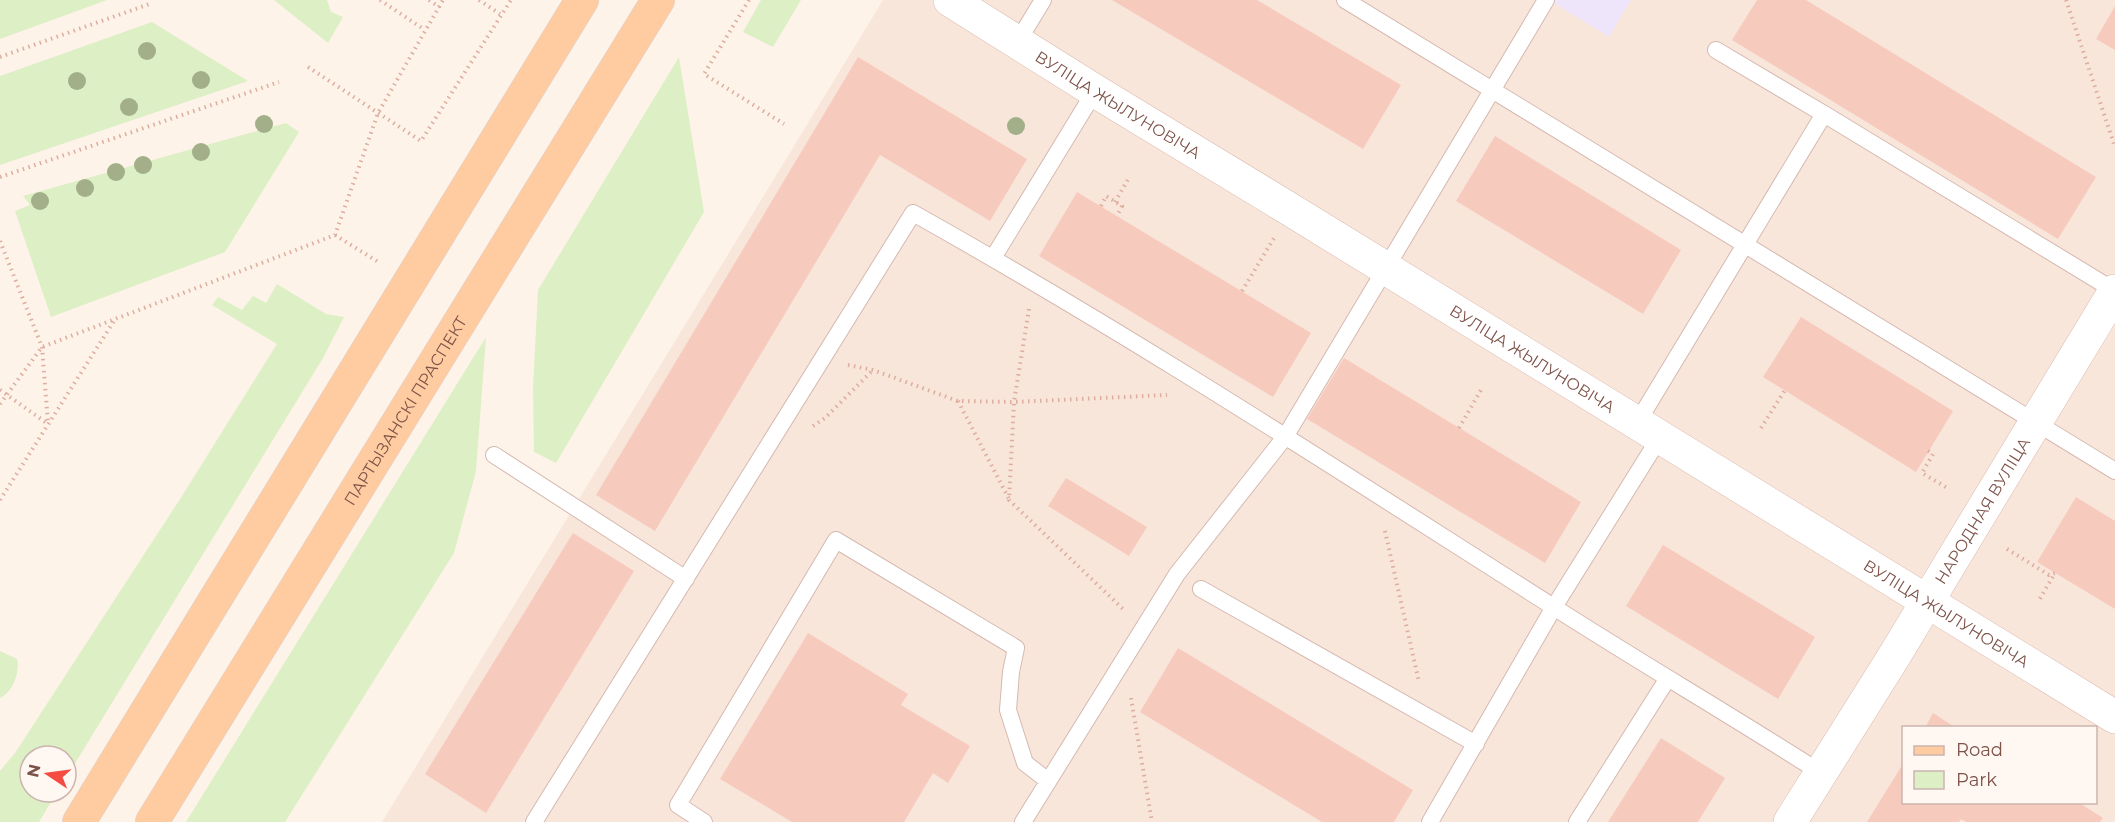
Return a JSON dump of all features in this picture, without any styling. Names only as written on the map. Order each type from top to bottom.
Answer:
[{"type":"main road","points":[[79,822],[582,0]]},
{"type":"main road","name":"ПАРТЫЗАНСКІ ПРАСПЕКТ","points":[[152,822],[658,0]]},
{"type":"main road","name":"ВУЛІЦА ЖЫЛУНОВІЧА","points":[[951,0],[1095,91],[2115,717]]},
{"type":"main road","name":"НАРОДНАЯ ВУЛІЦА","points":[[1790,822],[2115,291]]},
{"type":"lane","points":[[1018,42],[1043,0]]},
{"type":"lane","points":[[1345,0],[2115,471]]},
{"type":"lane","points":[[1023,822],[1177,574],[1284,437],[1546,0]]},
{"type":"lane","points":[[1716,50],[2115,291]]},
{"type":"lane","points":[[993,258],[1095,91]]},
{"type":"lane","points":[[1430,822],[1554,607],[1745,244],[1824,114]]},
{"type":"lane","points":[[534,822],[913,213],[1034,282],[1377,493],[1554,607],[1821,773]]},
{"type":"lane","points":[[494,455],[686,579]]},
{"type":"lane","points":[[704,822],[678,805],[837,540],[1016,648],[1011,672],[1008,710],[1025,763],[1048,781]]},
{"type":"lane","points":[[1201,589],[1476,744]]},
{"type":"lane","points":[[1577,822],[1668,678]]},
{"type":"path","points":[[380,0],[425,30]]},
{"type":"path","points":[[429,0],[440,7]]},
{"type":"path","points":[[0,404],[42,347],[335,235],[378,113],[444,0]]},
{"type":"path","points":[[479,0],[501,14]]},
{"type":"path","points":[[308,67],[421,141],[511,0]]},
{"type":"path","points":[[749,0],[704,74],[784,124]]},
{"type":"path","points":[[2066,0],[2115,147]]},
{"type":"path","points":[[0,57],[152,3]]},
{"type":"path","points":[[0,177],[279,82]]},
{"type":"path","points":[[1116,202],[1130,176]]},
{"type":"path","points":[[1101,206],[1106,196],[1116,202],[1122,206],[1117,216]]},
{"type":"path","points":[[335,235],[409,282]]},
{"type":"path","points":[[0,242],[42,347],[48,424]]},
{"type":"path","points":[[1242,291],[1262,257]]},
{"type":"path","points":[[1009,500],[1014,402],[1034,282]]},
{"type":"path","points":[[0,500],[115,319]]},
{"type":"path","points":[[822,359],[873,370],[958,401],[1014,402],[1213,392]]},
{"type":"path","points":[[0,390],[48,424]]},
{"type":"path","points":[[1459,428],[1481,390]]},
{"type":"path","points":[[1761,428],[1785,390]]},
{"type":"path","points":[[958,401],[1009,500],[1143,628]]},
{"type":"path","points":[[1928,451],[1933,454],[1922,473],[1949,489]]},
{"type":"path","points":[[1377,493],[1427,717]]},
{"type":"path","points":[[2007,549],[2049,575],[2055,573],[2039,600]]},
{"type":"path","points":[[1125,659],[1152,822]]},
{"type":"shaded area","points":[[883,0],[2115,0],[2115,822],[382,822]]},
{"type":"shaded area","points":[[1549,0],[1631,0],[1609,37]]},
{"type":"green space","points":[[0,0],[107,0],[0,39]]},
{"type":"green space","points":[[274,0],[327,0],[331,12],[343,17],[328,43]]},
{"type":"green space","points":[[761,0],[801,0],[773,47],[743,32]]},
{"type":"green space","points":[[152,22],[248,81],[0,165],[0,76]]},
{"type":"green space","points":[[679,57],[704,212],[556,463],[534,452],[533,388],[538,290]]},
{"type":"green space","points":[[286,123],[299,132],[225,252],[51,317],[15,211],[30,205],[23,196]]},
{"type":"green space","points":[[277,284],[326,314],[344,317],[323,358],[78,758],[78,744],[21,744],[182,496],[277,344],[212,305],[218,297],[242,310],[253,296],[266,303]]},
{"type":"green space","points":[[486,337],[476,471],[454,553],[285,822],[186,822]]},
{"type":"green space","points":[[0,651],[17,659],[18,664],[12,686],[0,698]]},
{"type":"green space","points":[[18,748],[18,804],[50,804],[39,822],[0,822],[0,771]]},
{"type":"building","points":[[1112,0],[1257,0],[1401,85],[1363,149]]},
{"type":"building","points":[[1757,0],[1806,0],[2096,177],[2058,239],[1732,40]]},
{"type":"building","points":[[2115,6],[2115,50],[2096,39]]},
{"type":"building","points":[[858,57],[1027,159],[990,221],[880,155],[655,531],[596,495]]},
{"type":"building","points":[[1495,136],[1681,250],[1643,314],[1456,201]]},
{"type":"building","points":[[1077,192],[1311,333],[1273,397],[1039,256]]},
{"type":"building","points":[[1801,317],[1953,411],[1916,472],[1763,377]]},
{"type":"building","points":[[1344,358],[1581,502],[1545,563],[1307,419]]},
{"type":"building","points":[[1066,478],[1147,527],[1129,556],[1048,506]]},
{"type":"building","points":[[2076,497],[2115,521],[2115,609],[2037,562]]},
{"type":"building","points":[[573,533],[634,571],[486,813],[425,774]]},
{"type":"building","points":[[1663,545],[1815,637],[1778,699],[1626,606]]},
{"type":"building","points":[[808,633],[908,694],[901,705],[970,746],[948,783],[933,773],[904,822],[792,822],[720,779]]},
{"type":"building","points":[[1178,648],[1413,790],[1394,822],[1322,822],[1140,712]]},
{"type":"building","points":[[1933,713],[1953,726],[1926,726]]},
{"type":"building","points":[[1661,738],[1725,778],[1698,822],[1608,822]]},
{"type":"building","points":[[1902,765],[1902,804],[2081,804],[2103,818],[2100,822],[1966,822],[1961,819],[1959,822],[1867,822]]}]
